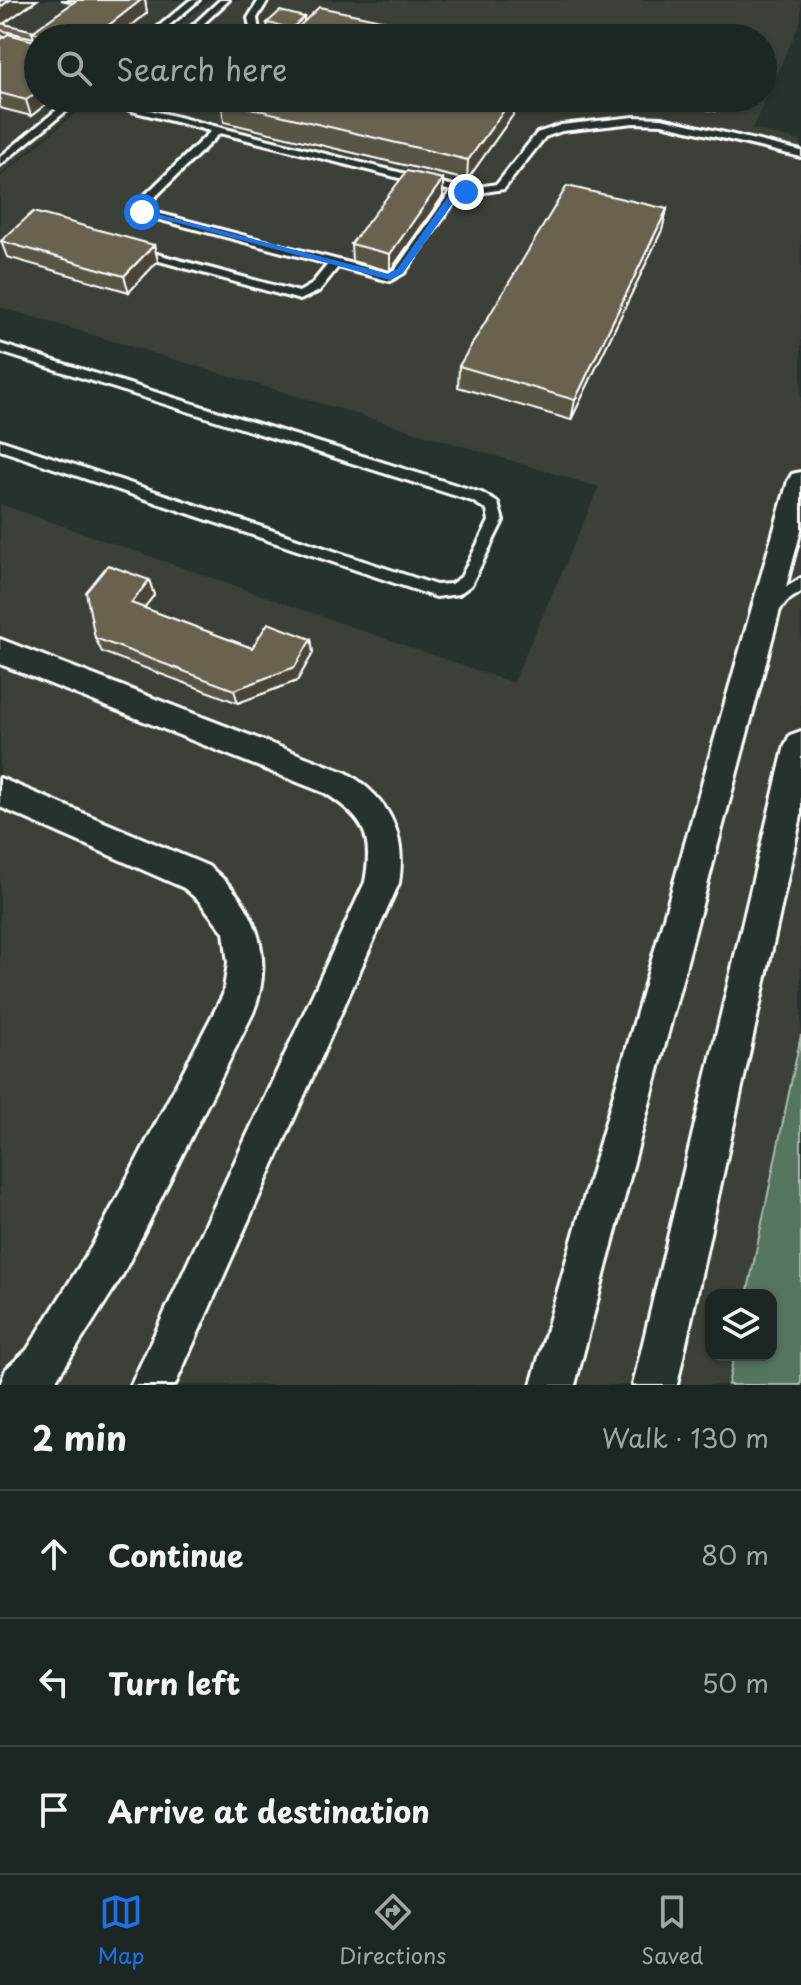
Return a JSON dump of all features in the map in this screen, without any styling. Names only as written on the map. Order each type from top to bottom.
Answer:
[{"type":"street","points":[[553,1385],[801,481]]},
{"type":"street","points":[[0,651],[336,783],[357,795],[374,815],[386,838],[387,862],[382,883],[153,1385]]},
{"type":"street","points":[[655,1385],[801,745]]},
{"type":"street","points":[[0,792],[196,877],[218,893],[235,916],[245,944],[248,973],[240,1000],[107,1261],[42,1365],[22,1385]]},
{"type":"lane","points":[[166,24],[195,0]]},
{"type":"lane","points":[[198,24],[225,0]]},
{"type":"lane","points":[[250,24],[253,10],[264,0]]},
{"type":"lane","points":[[0,162],[60,112]]},
{"type":"lane","points":[[147,112],[457,190],[476,192],[500,187],[535,141],[550,131],[634,120],[662,121],[801,154]]},
{"type":"lane","points":[[218,130],[142,204],[139,209],[142,212],[382,278],[396,275],[457,190]]},
{"type":"lane","points":[[127,248],[300,296],[315,288],[333,265]]},
{"type":"lane","points":[[0,348],[477,497],[493,507],[496,521],[466,581],[454,590],[436,591],[0,445]]},
{"type":"lane","points":[[762,626],[782,597],[801,584]]},
{"type":"shaded area","points":[[0,0],[203,0],[175,24],[24,24],[24,112],[73,112],[0,175]]},
{"type":"shaded area","points":[[209,0],[801,0],[801,20],[777,73],[777,24],[181,24]]},
{"type":"shaded area","points":[[77,112],[760,112],[752,129],[801,141],[801,1385],[0,1385],[0,504],[513,683],[599,487],[0,307],[0,177]]},
{"type":"green space","points":[[801,1035],[801,1385],[728,1385],[733,1361],[777,1361],[777,1289],[748,1289]]},
{"type":"building","points":[[77,0],[141,0],[110,24],[43,24]]},
{"type":"building","points":[[319,7],[400,24],[301,24]]},
{"type":"building","points":[[280,11],[304,17],[296,24],[267,23]]},
{"type":"building","points":[[0,23],[24,29],[24,36],[0,30]]},
{"type":"building","points":[[8,34],[24,38],[24,99],[0,93],[0,40]]},
{"type":"building","points":[[267,112],[503,112],[468,160]]},
{"type":"building","points":[[407,171],[443,179],[390,254],[351,244]]},
{"type":"building","points":[[567,186],[667,209],[575,400],[459,366]]},
{"type":"building","points":[[33,212],[154,245],[124,276],[1,241]]},
{"type":"building","points":[[108,565],[149,580],[131,603],[252,648],[268,623],[311,639],[295,667],[234,690],[95,638],[86,592]]},
{"type":"route","points":[[142,212],[382,278],[400,271],[457,190],[466,192]]}]
